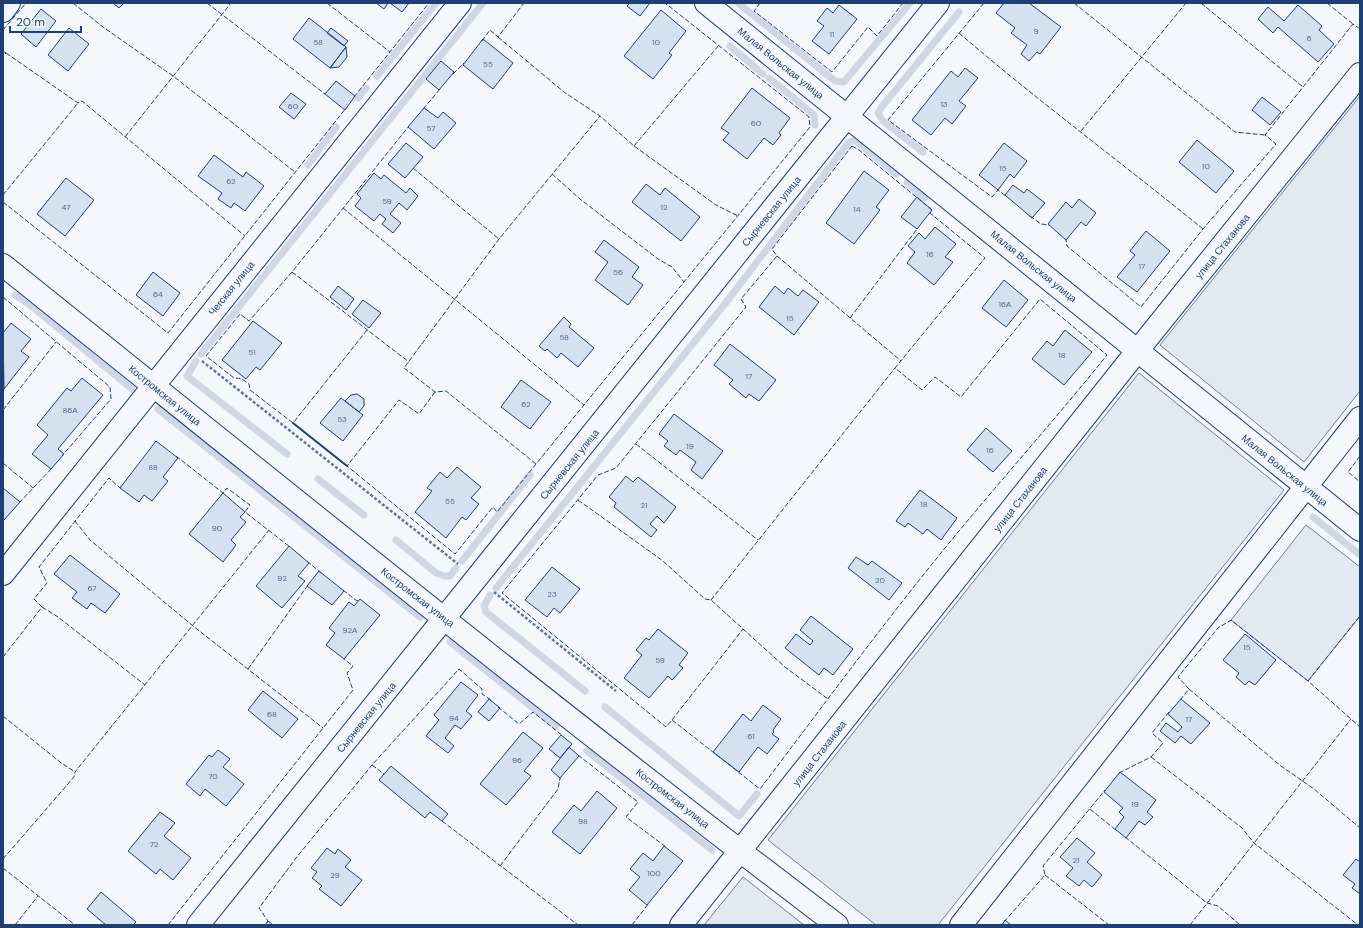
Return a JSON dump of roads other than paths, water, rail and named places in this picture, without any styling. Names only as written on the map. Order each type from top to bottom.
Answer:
[{"type":"street","points":[[3,11],[9,3]]},
{"type":"street","name":"Чегская улица","points":[[3,574],[460,3]]},
{"type":"street","name":"Малая Вольская улица","points":[[706,3],[1360,530]]},
{"type":"street","name":"Сырневская улица","points":[[198,925],[938,3]]},
{"type":"street","name":"улица Стаханова","points":[[681,925],[1138,350],[1360,74]]},
{"type":"street","name":"Костромская улица","points":[[3,265],[276,486],[740,852],[837,925]]},
{"type":"street","points":[[961,925],[1360,418]]},
{"type":"waterway","points":[[377,76],[436,3]]},
{"type":"waterway","points":[[201,354],[483,3]]},
{"type":"waterway","points":[[738,3],[835,81],[844,82],[910,3]]},
{"type":"waterway","points":[[923,152],[883,121],[878,113],[959,12]]},
{"type":"waterway","points":[[730,46],[763,74]]},
{"type":"waterway","points":[[769,78],[814,115],[815,125]]},
{"type":"waterway","points":[[358,98],[366,88]]},
{"type":"waterway","points":[[308,165],[336,127]]},
{"type":"waterway","points":[[496,588],[724,305],[849,142],[855,140],[896,174]]},
{"type":"waterway","points":[[907,183],[925,198]]},
{"type":"waterway","points":[[15,295],[29,304],[132,389]]},
{"type":"waterway","points":[[196,361],[187,376],[287,454]]},
{"type":"waterway","points":[[158,409],[420,617]]},
{"type":"waterway","points":[[462,561],[530,475]]},
{"type":"waterway","points":[[318,479],[364,515]]},
{"type":"waterway","points":[[1313,517],[1360,555]]},
{"type":"waterway","points":[[396,540],[436,573],[444,576],[450,576],[456,568]]},
{"type":"waterway","points":[[490,595],[484,606],[486,612],[585,691]]},
{"type":"waterway","points":[[450,642],[556,726]]},
{"type":"waterway","points":[[605,707],[739,816],[757,794]]},
{"type":"waterway","points":[[587,751],[712,850]]}]
